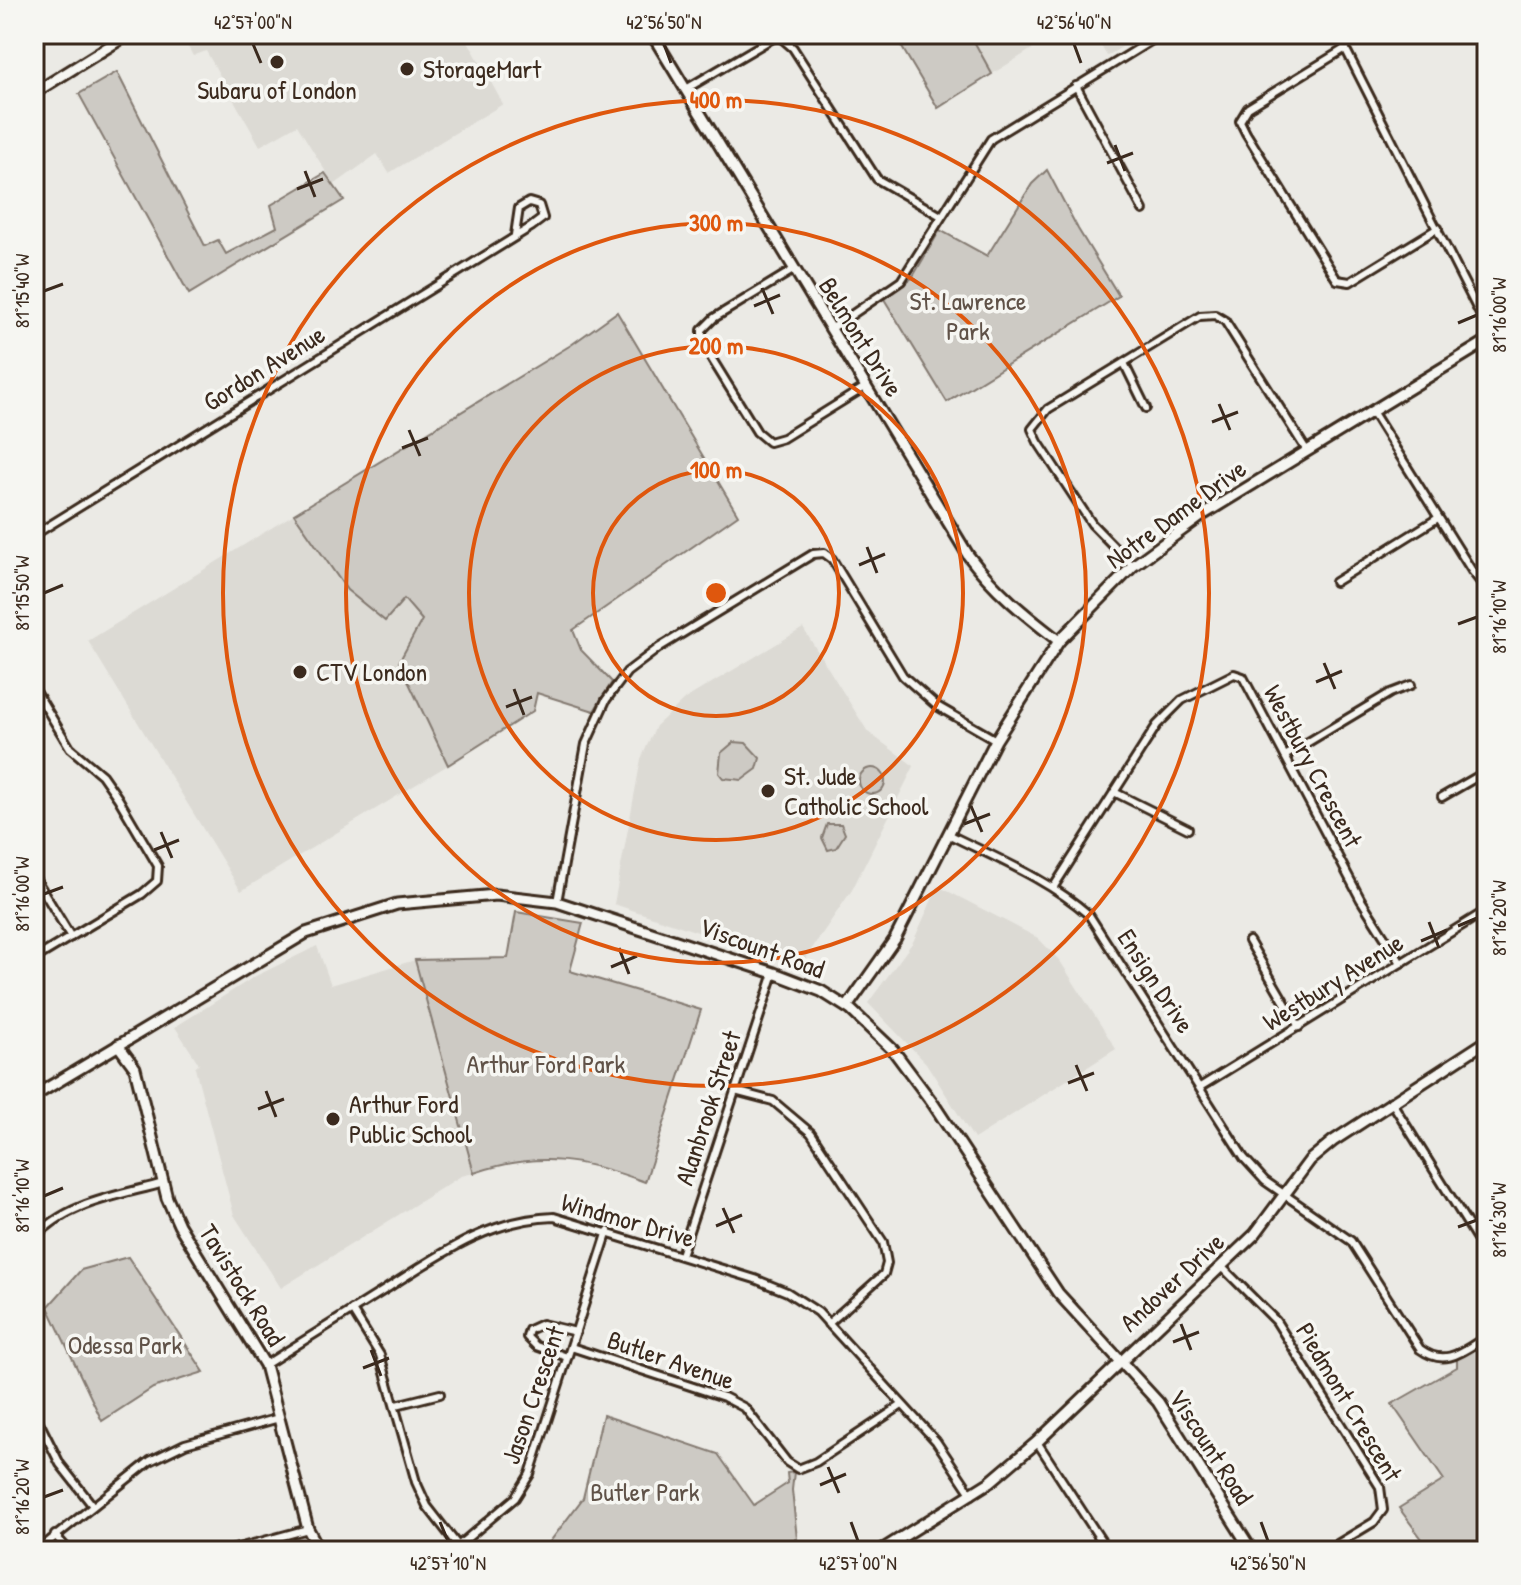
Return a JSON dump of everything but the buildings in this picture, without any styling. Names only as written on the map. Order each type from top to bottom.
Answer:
[{"type":"street","points":[[34,93],[129,34]]},
{"type":"street","name":"Belmont Drive","points":[[652,34],[793,270],[986,579],[1059,641]]},
{"type":"street","points":[[831,329],[901,281],[919,258],[941,216],[991,139],[1162,34]]},
{"type":"street","points":[[1338,34],[1487,328]]},
{"type":"street","points":[[686,89],[778,35],[793,48],[877,179],[941,216]]},
{"type":"street","points":[[1346,48],[1248,108],[1240,121],[1246,133],[1337,280],[1350,282],[1438,228]]},
{"type":"street","points":[[1076,86],[1143,210]]},
{"type":"street","name":"Gordon Avenue","points":[[34,535],[543,218],[539,205],[529,202],[519,208],[515,235]]},
{"type":"street","points":[[793,270],[714,318],[702,330],[702,343],[757,432],[769,442],[783,438],[865,387]]},
{"type":"street","points":[[1133,566],[1092,524],[1032,429],[1048,409],[1200,316],[1215,315],[1225,321],[1307,451]]},
{"type":"street","name":"Notre Dame Drive","points":[[847,1007],[895,939],[996,740],[1059,641],[1133,566],[1204,514],[1487,341]]},
{"type":"street","points":[[1124,363],[1146,408]]},
{"type":"street","points":[[1372,411],[1487,590]]},
{"type":"street","points":[[1335,582],[1438,518]]},
{"type":"street","points":[[557,902],[586,744],[606,700],[627,672],[660,647],[813,554],[824,553],[832,559],[903,676],[919,693],[996,740]]},
{"type":"street","name":"Westbury Crescent","points":[[1053,888],[1157,725],[1182,700],[1222,677],[1234,674],[1243,677],[1361,900],[1401,963]]},
{"type":"street","points":[[1285,756],[1390,693],[1411,685]]},
{"type":"street","points":[[34,688],[70,748],[102,775],[158,866],[157,881],[142,894],[34,959]]},
{"type":"street","points":[[1442,797],[1487,771]]},
{"type":"street","points":[[1114,792],[1181,829],[1188,829]]},
{"type":"street","name":"Ensign Drive","points":[[950,835],[1053,888],[1089,915],[1244,1158],[1265,1181],[1351,1241],[1420,1349],[1434,1360],[1448,1359],[1487,1336]]},
{"type":"street","points":[[34,876],[71,937]]},
{"type":"street","name":"Viscount Road","points":[[34,1096],[306,933],[397,904],[496,895],[557,902],[774,973],[821,991],[847,1007],[893,1050],[934,1105],[1058,1293],[1158,1402],[1252,1551]]},
{"type":"street","name":"Westbury Avenue","points":[[1200,1087],[1487,910]]},
{"type":"street","points":[[1249,941],[1299,1027]]},
{"type":"street","name":"Alanbrook Street","points":[[681,1255],[774,973]]},
{"type":"street","name":"Tavistock Road","points":[[118,1045],[135,1068],[164,1183],[179,1225],[265,1365],[308,1529],[320,1551]]},
{"type":"street","name":"Andover Drive","points":[[880,1551],[972,1495],[1037,1442],[1255,1234],[1310,1160],[1391,1101],[1485,1046]]},
{"type":"street","points":[[735,1091],[773,1101],[811,1133],[883,1242],[887,1263],[884,1274],[828,1324]]},
{"type":"street","points":[[1391,1101],[1487,1255]]},
{"type":"street","points":[[34,1239],[47,1224],[69,1210],[164,1183]]},
{"type":"street","name":"Windmor Drive","points":[[265,1365],[461,1242],[497,1225],[528,1218],[554,1217],[608,1231],[787,1292],[828,1324],[936,1441],[972,1495]]},
{"type":"street","name":"Jason Crescent","points":[[460,1549],[515,1498],[530,1474],[608,1231]]},
{"type":"street","name":"Piedmont Crescent","points":[[1222,1267],[1276,1321],[1384,1498],[1383,1510],[1374,1522],[1326,1551]]},
{"type":"street","points":[[352,1310],[380,1355],[416,1482],[427,1506],[460,1549]]},
{"type":"street","points":[[567,1357],[536,1346],[527,1337],[529,1330],[542,1324],[576,1332]]},
{"type":"street","name":"Butler Avenue","points":[[571,1347],[724,1397],[745,1408],[787,1462],[798,1469],[816,1462],[902,1405]]},
{"type":"street","points":[[396,1405],[440,1394]]},
{"type":"street","points":[[34,1412],[60,1464],[93,1506]]},
{"type":"street","points":[[37,1551],[150,1461],[169,1452],[279,1418]]},
{"type":"street","points":[[1037,1442],[1108,1551]]},
{"type":"street","points":[[227,1551],[308,1529]]},
{"type":"street","points":[[55,1535],[69,1551]]},
{"type":"shaded area","points":[[181,34],[464,34],[503,104],[389,173],[377,154],[334,185],[297,125],[260,146],[206,51],[193,56]]},
{"type":"shaded area","points":[[969,34],[1056,34],[992,74]]},
{"type":"shaded area","points":[[1094,34],[1143,34],[1107,56]]},
{"type":"shaded area","points":[[294,514],[347,590],[384,621],[404,599],[422,620],[399,662],[448,765],[241,891],[88,641]]},
{"type":"shaded area","name":"St. Jude Catholic School","points":[[803,628],[868,732],[914,766],[852,890],[800,966],[614,904],[641,759],[656,726],[685,699]]},
{"type":"shaded area","points":[[938,886],[1038,938],[1060,961],[1116,1049],[974,1139],[926,1063],[868,1003],[913,942]]},
{"type":"shaded area","name":"Arthur Ford Public School","points":[[317,946],[331,985],[415,960],[474,1173],[461,1176],[281,1288],[234,1215],[195,1068],[199,1064],[175,1027],[254,977]]},
{"type":"green space","points":[[894,34],[970,34],[992,74],[938,108]]},
{"type":"green space","points":[[117,72],[205,246],[218,240],[226,254],[277,227],[271,205],[325,173],[344,200],[189,294],[79,94]]},
{"type":"green space","name":"St. Lawrence Park","points":[[1047,170],[1119,296],[947,402],[884,299],[912,278],[940,230],[987,256],[1032,184]]},
{"type":"green space","points":[[617,312],[738,515],[573,630],[581,650],[612,682],[594,711],[537,693],[533,711],[448,765],[399,662],[422,620],[404,599],[385,621],[347,590],[294,514],[571,345]]},
{"type":"green space","points":[[734,742],[746,743],[760,758],[757,769],[742,780],[723,778],[719,773],[721,753]]},
{"type":"green space","points":[[872,768],[881,772],[885,781],[881,790],[872,794],[863,790],[859,781],[863,772]]},
{"type":"green space","points":[[827,824],[841,824],[845,834],[836,848],[828,850],[822,838]]},
{"type":"green space","name":"Arthur Ford Park","points":[[516,912],[583,923],[570,971],[701,1010],[645,1182],[581,1163],[560,1161],[519,1162],[474,1173],[415,960],[508,958]]},
{"type":"green space","name":"Odessa Park","points":[[128,1257],[204,1372],[153,1388],[102,1421],[48,1307],[81,1270]]},
{"type":"green space","points":[[1487,1341],[1487,1551],[1431,1551],[1399,1508],[1444,1480],[1392,1404],[1457,1367],[1457,1359]]},
{"type":"green space","name":"Butler Park","points":[[603,1415],[718,1454],[754,1505],[788,1483],[787,1473],[794,1472],[792,1490],[797,1539],[679,1551],[543,1551],[583,1498]]},
{"type":"place","name":"Subaru of London","points":[[277,62]]},
{"type":"place","name":"StorageMart","points":[[407,69]]},
{"type":"place","name":"CTV London","points":[[300,672]]},
{"type":"place","name":"St. Jude Catholic School","points":[[768,791]]},
{"type":"place","name":"Arthur Ford Public School","points":[[333,1119]]}]
